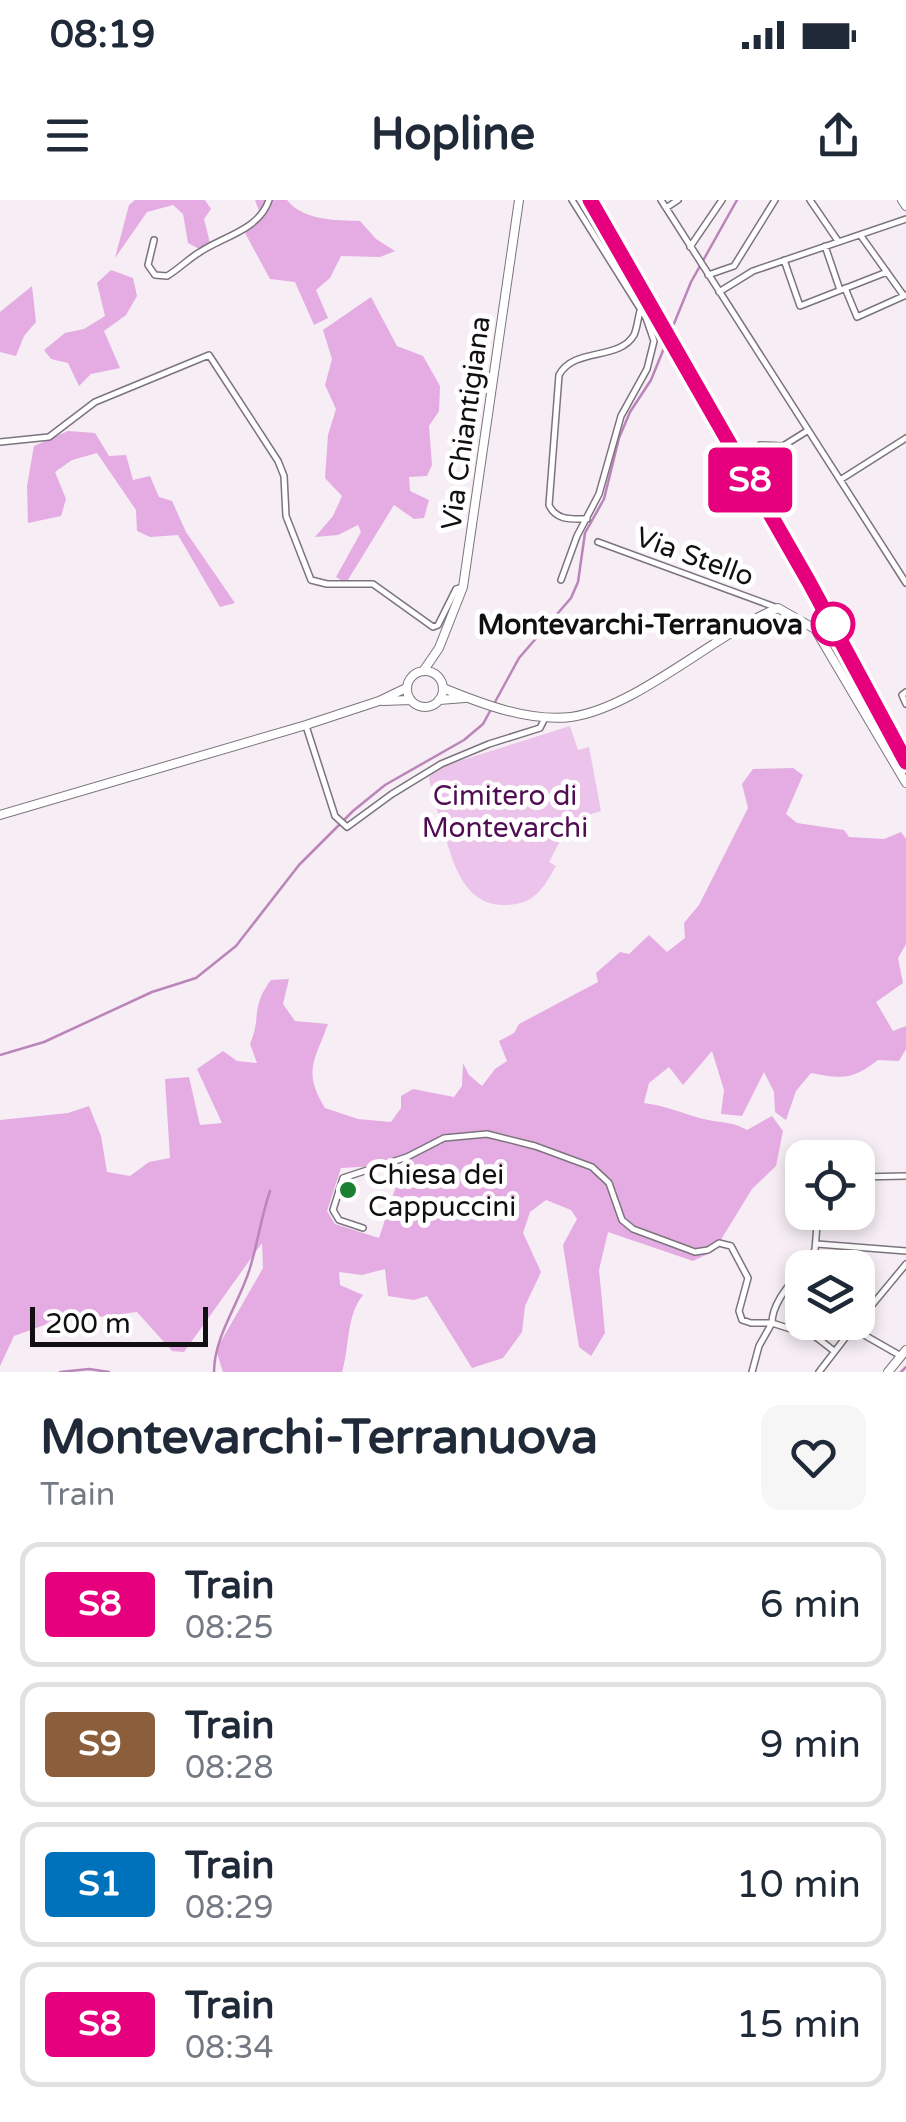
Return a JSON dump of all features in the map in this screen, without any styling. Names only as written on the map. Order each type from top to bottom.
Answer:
[{"type":"main road","name":"Via Chiantigiana","points":[[0,815],[379,701],[406,688],[410,678],[424,670],[439,648],[463,587],[519,200]]},
{"type":"main road","points":[[439,700],[444,688],[467,698],[545,718],[571,717],[622,698],[778,608],[815,629],[906,782]]},
{"type":"main road","name":"Via Chiantigiana","points":[[439,648],[438,675],[444,688]]},
{"type":"main road","points":[[424,670],[438,675]]},
{"type":"main road","points":[[406,688],[410,700]]},
{"type":"main road","name":"Via Chiantigiana","points":[[379,701],[410,700],[425,707],[439,700],[467,698]]},
{"type":"main road","points":[[888,1372],[904,1353]]},
{"type":"street","points":[[154,240],[148,266],[156,275],[167,276],[197,253],[253,223],[270,200]]},
{"type":"street","points":[[561,580],[562,570],[599,494],[621,416],[647,369],[654,341],[640,309],[572,200]]},
{"type":"street","points":[[661,200],[906,582]]},
{"type":"street","points":[[666,208],[678,200]]},
{"type":"street","points":[[690,247],[722,200]]},
{"type":"street","points":[[708,274],[734,266],[775,200]]},
{"type":"street","points":[[810,200],[838,241]]},
{"type":"street","points":[[719,292],[753,271],[906,219]]},
{"type":"street","points":[[825,246],[857,316],[905,297],[860,234]]},
{"type":"street","points":[[784,260],[800,306],[888,272]]},
{"type":"street","points":[[586,519],[564,519],[550,505],[559,375],[564,365],[623,345],[634,335],[640,309]]},
{"type":"street","points":[[0,442],[49,437],[95,402],[209,354],[278,461],[284,476],[286,516],[311,580],[373,584],[432,627],[438,625],[456,589],[463,587]]},
{"type":"street","points":[[760,445],[783,446],[808,430]]},
{"type":"street","points":[[840,480],[906,438]]},
{"type":"street","name":"Via Stello","points":[[598,542],[778,608]]},
{"type":"street","points":[[906,692],[902,695],[906,704]]},
{"type":"street","points":[[306,725],[338,820],[346,826],[354,825],[392,794],[441,764],[540,728],[545,718]]},
{"type":"street","points":[[363,1228],[339,1220],[332,1210],[344,1178],[455,1135],[502,1137],[592,1166],[609,1183],[622,1220],[633,1229],[695,1252],[720,1243],[731,1246],[748,1278],[740,1317],[816,1338],[834,1352]]},
{"type":"street","points":[[875,1177],[906,1176]]},
{"type":"street","points":[[814,1250],[817,1230]]},
{"type":"street","points":[[817,1244],[906,1251]]},
{"type":"street","points":[[875,1300],[906,1264]]},
{"type":"street","points":[[752,1372],[771,1317],[785,1292]]},
{"type":"street","points":[[875,1336],[904,1353]]},
{"type":"street","points":[[819,1372],[843,1340]]},
{"type":"green space","name":"Cimitero di Montevarchi","points":[[570,726],[578,750],[589,747],[601,811],[568,829],[549,862],[556,866],[530,899],[505,905],[490,903],[468,888],[460,876],[429,776],[443,766]]},
{"type":"shaded area","points":[[135,200],[205,200],[211,209],[204,219],[210,243],[199,249],[188,243],[183,214],[173,205],[147,212],[115,258],[129,205]]},
{"type":"shaded area","points":[[255,200],[287,200],[311,216],[360,221],[376,239],[395,251],[380,257],[341,256],[330,278],[316,290],[328,318],[314,325],[295,282],[270,279],[244,231],[259,211]]},
{"type":"shaded area","points":[[111,270],[133,278],[137,296],[126,315],[104,331],[120,368],[91,374],[79,386],[68,363],[51,359],[44,350],[65,333],[84,329],[105,316],[97,283]]},
{"type":"shaded area","points":[[32,286],[36,322],[24,336],[16,356],[0,352],[0,312]]},
{"type":"shaded area","points":[[371,297],[397,346],[423,356],[440,386],[439,411],[429,426],[432,465],[427,476],[409,477],[410,491],[429,500],[424,518],[414,519],[394,505],[346,583],[336,577],[361,532],[358,525],[338,535],[315,537],[333,516],[342,496],[325,478],[328,435],[336,409],[325,385],[332,359],[323,330]]},
{"type":"shaded area","points":[[68,431],[95,433],[109,456],[126,455],[133,480],[150,476],[159,497],[172,501],[186,532],[235,603],[220,607],[178,535],[150,537],[137,531],[136,510],[97,453],[72,460],[55,472],[66,499],[61,516],[28,523],[27,486],[34,446]]},
{"type":"shaded area","points":[[793,768],[803,775],[786,814],[797,823],[844,830],[849,837],[884,839],[901,832],[906,839],[906,944],[898,958],[903,983],[876,1002],[893,1031],[906,1026],[906,1049],[899,1061],[878,1060],[854,1074],[839,1077],[811,1073],[796,1091],[786,1120],[775,1112],[774,1092],[764,1072],[742,1116],[721,1114],[724,1090],[712,1051],[683,1085],[669,1067],[649,1083],[644,1103],[747,1130],[772,1116],[783,1131],[776,1166],[752,1189],[714,1251],[693,1261],[608,1232],[599,1270],[605,1333],[591,1356],[579,1347],[563,1245],[577,1219],[571,1210],[546,1200],[530,1212],[523,1233],[541,1272],[525,1306],[522,1332],[503,1358],[472,1368],[427,1296],[414,1300],[388,1296],[385,1269],[362,1275],[339,1272],[340,1285],[363,1295],[351,1321],[342,1372],[223,1372],[216,1350],[263,1268],[262,1243],[184,1352],[172,1351],[137,1312],[50,1323],[14,1336],[0,1366],[0,1120],[68,1113],[89,1106],[101,1136],[107,1172],[130,1176],[149,1162],[170,1158],[165,1079],[189,1077],[200,1125],[222,1123],[197,1069],[223,1051],[237,1061],[257,1063],[250,1044],[258,1005],[271,980],[289,979],[283,1004],[295,1021],[328,1024],[313,1067],[314,1085],[325,1108],[358,1119],[391,1122],[401,1108],[401,1096],[413,1089],[454,1097],[462,1086],[463,1063],[469,1075],[482,1086],[507,1061],[499,1041],[514,1033],[519,1024],[598,982],[596,973],[620,952],[629,954],[649,935],[667,952],[685,938],[684,923],[699,905],[748,808],[742,784],[753,769]],"holes":[[[409,1154],[410,1171],[395,1189],[379,1238],[335,1224],[327,1211],[341,1168],[377,1166]]]},
{"type":"waterway","points":[[0,1055],[44,1042],[152,992],[196,978],[236,946],[299,865],[353,811],[385,785],[464,740],[483,724],[519,658],[571,598],[578,582],[585,533],[604,499],[619,438],[651,380],[691,282],[737,200]]},
{"type":"waterway","points":[[214,1372],[218,1345],[246,1281],[270,1191]]},
{"type":"waterway","points":[[901,1372],[906,1367]]},
{"type":"waterway","points":[[60,1372],[109,1372]]},
{"type":"railway","points":[[591,200],[809,581],[906,762]]},
{"type":"train","name":"S8","points":[[590,200],[809,582],[906,762]]},
{"type":"place","name":"Montevarchi-Terranuova","points":[[833,624]]},
{"type":"place","name":"Chiesa dei Cappuccini","points":[[348,1190]]}]
